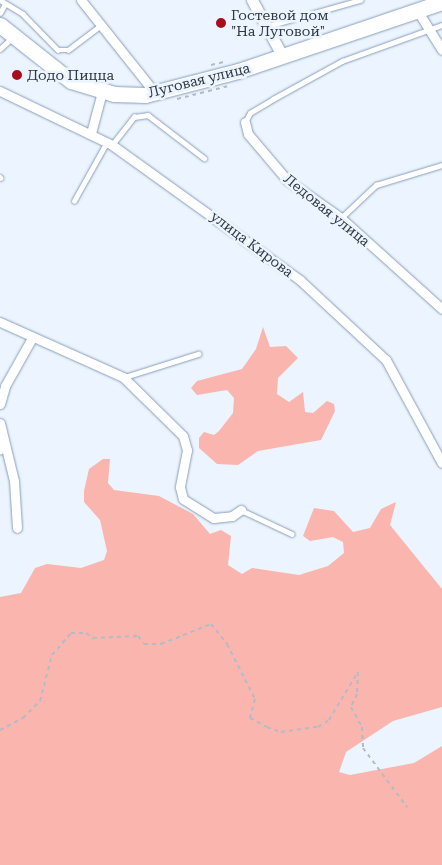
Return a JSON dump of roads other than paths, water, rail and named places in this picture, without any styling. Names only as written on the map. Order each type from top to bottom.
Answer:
[{"type":"main road","name":"Луговая улица","points":[[108,93],[155,93],[283,57],[442,2]]},
{"type":"main road","points":[[0,25],[64,76],[108,93]]},
{"type":"street","points":[[81,0],[155,93]]},
{"type":"street","points":[[252,0],[268,26],[283,57]]},
{"type":"street","points":[[417,10],[427,30],[442,50]]},
{"type":"street","name":"улица Кирова","points":[[0,91],[91,133],[110,144],[267,255],[374,347],[398,375],[442,463]]},
{"type":"street","points":[[91,133],[108,93]]},
{"type":"street","name":"Ледовая улица","points":[[245,122],[248,134],[287,180],[341,218],[442,309]]},
{"type":"street","points":[[0,322],[32,338],[123,377],[183,436],[187,450],[183,499],[214,518],[232,516],[241,510]]},
{"type":"street","points":[[0,404],[4,386],[32,338]]},
{"type":"street","points":[[0,423],[14,481],[17,528]]},
{"type":"lane","points":[[0,0],[23,14],[58,50],[68,50],[101,25]]},
{"type":"lane","points":[[268,26],[360,0]]},
{"type":"lane","points":[[0,13],[5,4]]},
{"type":"lane","points":[[245,122],[248,115],[273,98],[342,61],[442,25]]},
{"type":"lane","points":[[0,49],[13,37]]},
{"type":"lane","points":[[74,201],[110,144],[134,117],[148,115],[204,158]]},
{"type":"lane","points":[[341,218],[376,185],[442,165]]},
{"type":"lane","points":[[123,377],[198,354]]},
{"type":"lane","points":[[0,452],[2,436]]},
{"type":"lane","points":[[241,510],[292,534]]},
{"type":"place","name":"Гостевой дом \"На Луговой\"","points":[[221,23]]},
{"type":"place","name":"Додо Пицца","points":[[17,75]]}]
